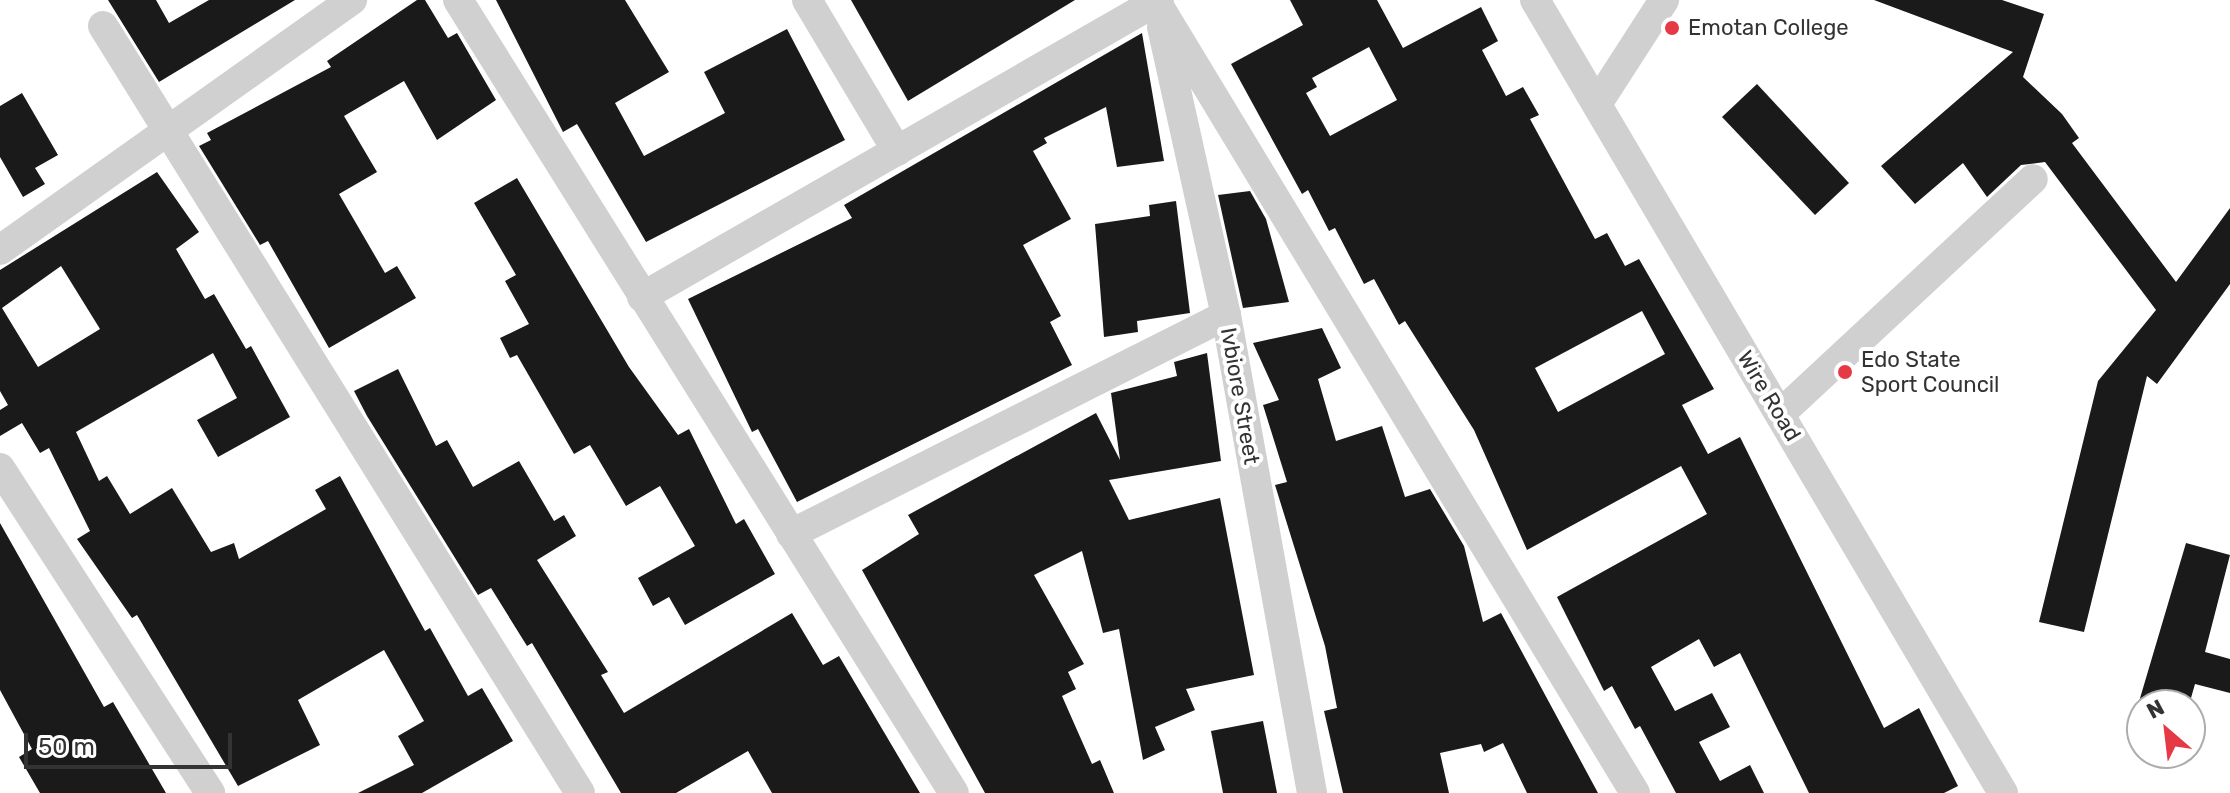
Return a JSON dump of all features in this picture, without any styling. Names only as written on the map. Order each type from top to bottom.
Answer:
[{"type":"street","points":[[0,250],[352,0]]},
{"type":"street","points":[[458,0],[954,793]]},
{"type":"street","points":[[807,0],[897,151]]},
{"type":"street","name":"Wire Road","points":[[1535,0],[2003,793]]},
{"type":"street","points":[[1597,104],[1664,0]]},
{"type":"street","points":[[642,297],[1157,1],[1635,793]]},
{"type":"street","name":"Ivbiore Street","points":[[1157,1],[1226,315],[1312,793]]},
{"type":"street","points":[[103,26],[580,793]]},
{"type":"street","points":[[1780,414],[2033,179]]},
{"type":"street","points":[[791,534],[1226,315]]},
{"type":"street","points":[[0,468],[210,793]]},
{"type":"building","points":[[108,0],[156,0],[169,23],[209,0],[295,0],[159,82]]},
{"type":"building","points":[[417,0],[425,0],[448,38],[457,33],[496,100],[437,140],[404,81],[344,116],[377,172],[339,194],[385,273],[397,266],[416,298],[329,348],[268,241],[260,245],[199,146],[211,140],[207,133],[331,67],[327,61]]},
{"type":"building","points":[[496,0],[625,0],[669,72],[615,103],[644,156],[725,113],[704,72],[787,29],[845,140],[646,242],[577,124],[563,132]]},
{"type":"building","points":[[851,0],[1075,0],[908,101]]},
{"type":"building","points":[[1290,0],[1377,0],[1403,48],[1481,7],[1498,41],[1482,50],[1506,96],[1523,87],[1539,115],[1530,119],[1595,239],[1607,233],[1625,266],[1639,259],[1714,389],[1682,405],[1708,454],[1740,437],[1884,728],[1919,708],[1958,786],[1944,793],[1809,793],[1740,653],[1714,667],[1699,639],[1651,667],[1675,711],[1712,693],[1730,727],[1699,742],[1720,781],[1750,765],[1764,793],[1676,793],[1640,726],[1635,729],[1612,686],[1604,691],[1557,597],[1707,514],[1681,466],[1527,550],[1474,430],[1405,321],[1399,325],[1374,279],[1364,284],[1335,228],[1329,231],[1308,190],[1302,194],[1231,64],[1303,25]],"holes":[[[1369,47],[1397,100],[1330,136],[1306,93],[1317,87],[1312,78]],[[1642,311],[1665,354],[1558,412],[1535,368]]]},
{"type":"building","points":[[1874,0],[2002,0],[2044,14],[2023,77],[2062,114],[2079,138],[2072,143],[2176,282],[2230,208],[2230,284],[2157,384],[2147,376],[2084,632],[2039,622],[2098,381],[2156,310],[2045,162],[2021,165],[1987,197],[1963,163],[1915,204],[1881,166],[2013,52]]},
{"type":"building","points":[[1142,33],[1164,161],[1117,167],[1106,107],[1044,138],[1047,143],[1033,151],[1071,219],[1023,245],[1061,316],[1050,322],[1072,365],[797,502],[758,429],[752,432],[688,299],[852,218],[844,205]]},
{"type":"building","points":[[1757,84],[1849,183],[1815,215],[1722,117]]},
{"type":"building","points":[[22,93],[58,155],[35,168],[45,184],[23,197],[0,157],[0,106]]},
{"type":"building","points":[[157,172],[199,232],[176,249],[205,299],[214,294],[246,349],[251,346],[290,417],[218,457],[197,420],[237,398],[213,353],[76,432],[99,481],[107,476],[130,514],[172,488],[211,552],[234,543],[239,559],[326,509],[315,490],[340,476],[425,631],[430,628],[468,696],[482,688],[513,741],[422,793],[358,793],[414,765],[398,736],[424,721],[384,650],[298,700],[320,745],[238,786],[137,615],[132,618],[77,539],[90,531],[49,448],[40,453],[22,423],[0,436],[0,410],[8,405],[0,391],[0,270]],"holes":[[[61,266],[100,329],[38,367],[2,308]]]},
{"type":"building","points":[[517,178],[629,367],[678,435],[689,429],[736,524],[744,519],[775,574],[685,625],[669,597],[653,606],[638,578],[695,546],[660,486],[626,506],[590,445],[574,454],[517,355],[510,358],[500,338],[529,324],[505,281],[516,275],[474,203]]},
{"type":"building","points":[[1250,191],[1266,219],[1289,302],[1243,308],[1218,195]]},
{"type":"building","points":[[1176,201],[1190,313],[1137,321],[1138,332],[1104,337],[1095,224],[1150,216],[1149,205]]},
{"type":"building","points":[[1322,328],[1341,368],[1318,379],[1336,441],[1382,426],[1405,497],[1430,489],[1464,546],[1483,622],[1501,613],[1598,793],[1527,793],[1503,743],[1484,752],[1481,744],[1440,753],[1449,793],[1343,793],[1324,711],[1337,708],[1325,646],[1275,485],[1287,482],[1263,405],[1279,400],[1253,343]]},
{"type":"building","points":[[1207,353],[1221,461],[1109,480],[1129,520],[1220,498],[1254,675],[1186,689],[1195,710],[1155,727],[1165,750],[1143,760],[1119,629],[1103,633],[1082,551],[1034,575],[1084,664],[1068,672],[1076,689],[1062,696],[1092,764],[1100,760],[1114,793],[985,793],[862,570],[919,534],[908,515],[1096,413],[1120,460],[1111,393],[1177,376],[1174,362]]},
{"type":"building","points":[[398,369],[436,446],[447,440],[473,487],[519,461],[554,521],[564,515],[576,536],[537,560],[608,672],[601,675],[624,713],[792,613],[823,665],[839,656],[920,793],[772,793],[748,751],[676,793],[621,793],[532,643],[527,646],[491,588],[478,595],[367,416],[354,391]]},
{"type":"building","points":[[0,523],[104,707],[113,702],[166,793],[40,793],[19,757],[32,749],[0,690]]},
{"type":"building","points":[[2186,543],[2230,555],[2205,652],[2230,659],[2230,693],[2195,684],[2194,689],[2143,689]]},
{"type":"building","points":[[1263,721],[1277,793],[1223,793],[1211,731]]},
{"type":"place","name":"Emotan College","points":[[1672,28]]},
{"type":"place","name":"Edo State Sport Council","points":[[1845,372]]}]
